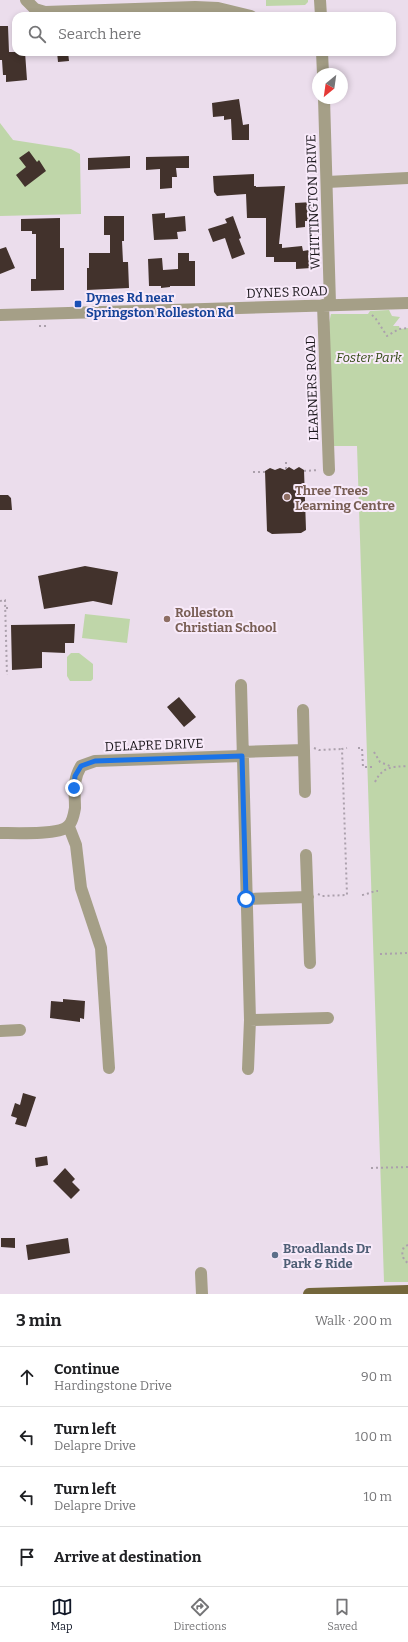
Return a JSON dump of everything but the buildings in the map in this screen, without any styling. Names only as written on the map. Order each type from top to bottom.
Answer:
[{"type":"main road","points":[[309,1294],[408,1291]]},
{"type":"street","points":[[26,0],[35,9],[45,12],[195,7],[218,8],[234,12]]},
{"type":"street","points":[[320,0],[321,12]]},
{"type":"street","points":[[322,56],[323,68]]},
{"type":"street","name":"WHITTINGTON DRIVE","points":[[324,104],[327,182],[326,305]]},
{"type":"street","points":[[327,182],[408,178]]},
{"type":"street","name":"DYNES ROAD","points":[[0,315],[408,303]]},
{"type":"street","name":"LEARNERS ROAD","points":[[326,305],[326,470]]},
{"type":"street","points":[[241,686],[250,1020],[248,1069]]},
{"type":"street","points":[[303,710],[307,748],[305,792]]},
{"type":"street","name":"DELAPRE DRIVE","points":[[69,827],[73,819],[75,809],[75,776],[81,766],[95,761],[242,754],[307,748]]},
{"type":"street","points":[[0,833],[50,832],[63,830],[69,827],[76,845],[81,888],[101,948],[109,1068]]},
{"type":"street","points":[[306,855],[312,895],[310,963]]},
{"type":"street","points":[[246,899],[312,895]]},
{"type":"street","points":[[250,1020],[328,1018]]},
{"type":"street","points":[[0,1031],[20,1030]]},
{"type":"street","points":[[201,1273],[202,1294]]},
{"type":"path","points":[[387,336],[399,329],[408,328]]},
{"type":"path","points":[[286,462],[286,469]]},
{"type":"path","points":[[304,471],[326,470]]},
{"type":"path","points":[[253,472],[265,472]]},
{"type":"path","points":[[0,601],[5,600],[6,608],[7,675]]},
{"type":"path","points":[[6,608],[11,608]]},
{"type":"path","points":[[307,748],[319,750],[347,748]]},
{"type":"path","points":[[312,895],[347,895],[342,748]]},
{"type":"path","points":[[358,748],[362,748],[363,767],[374,768]]},
{"type":"path","points":[[374,752],[380,762],[391,767]]},
{"type":"path","points":[[375,782],[382,771],[391,767],[408,766]]},
{"type":"path","points":[[362,895],[372,891],[378,891]]},
{"type":"path","points":[[380,954],[408,953]]},
{"type":"path","points":[[371,1168],[408,1167]]},
{"type":"path","points":[[408,1245],[404,1247],[402,1254],[408,1263]]},
{"type":"green space","points":[[266,0],[308,0],[308,2],[305,5],[266,6]]},
{"type":"green space","points":[[0,123],[13,140],[71,149],[80,154],[81,214],[0,216]]},
{"type":"green space","name":"Foster Park","points":[[389,310],[392,316],[400,317],[393,326],[399,326],[400,329],[408,328],[408,1282],[384,1282],[357,446],[333,446],[329,323],[331,314],[368,314],[370,311]]},
{"type":"green space","points":[[85,614],[130,619],[127,643],[82,638]]},
{"type":"green space","points":[[71,653],[79,653],[93,664],[93,679],[91,681],[70,681],[67,676],[67,657]]},
{"type":"place","name":"Dynes Rd near Springston Rolleston Rd","points":[[78,304]]},
{"type":"place","name":"Three Trees Learning Centre","points":[[287,497]]},
{"type":"place","name":"Rolleston Christian School","points":[[167,619]]},
{"type":"place","name":"Broadlands Dr Park & Ride","points":[[275,1255]]},
{"type":"route","points":[[74,788],[75,776],[81,766],[95,761],[242,756],[246,899]]}]
